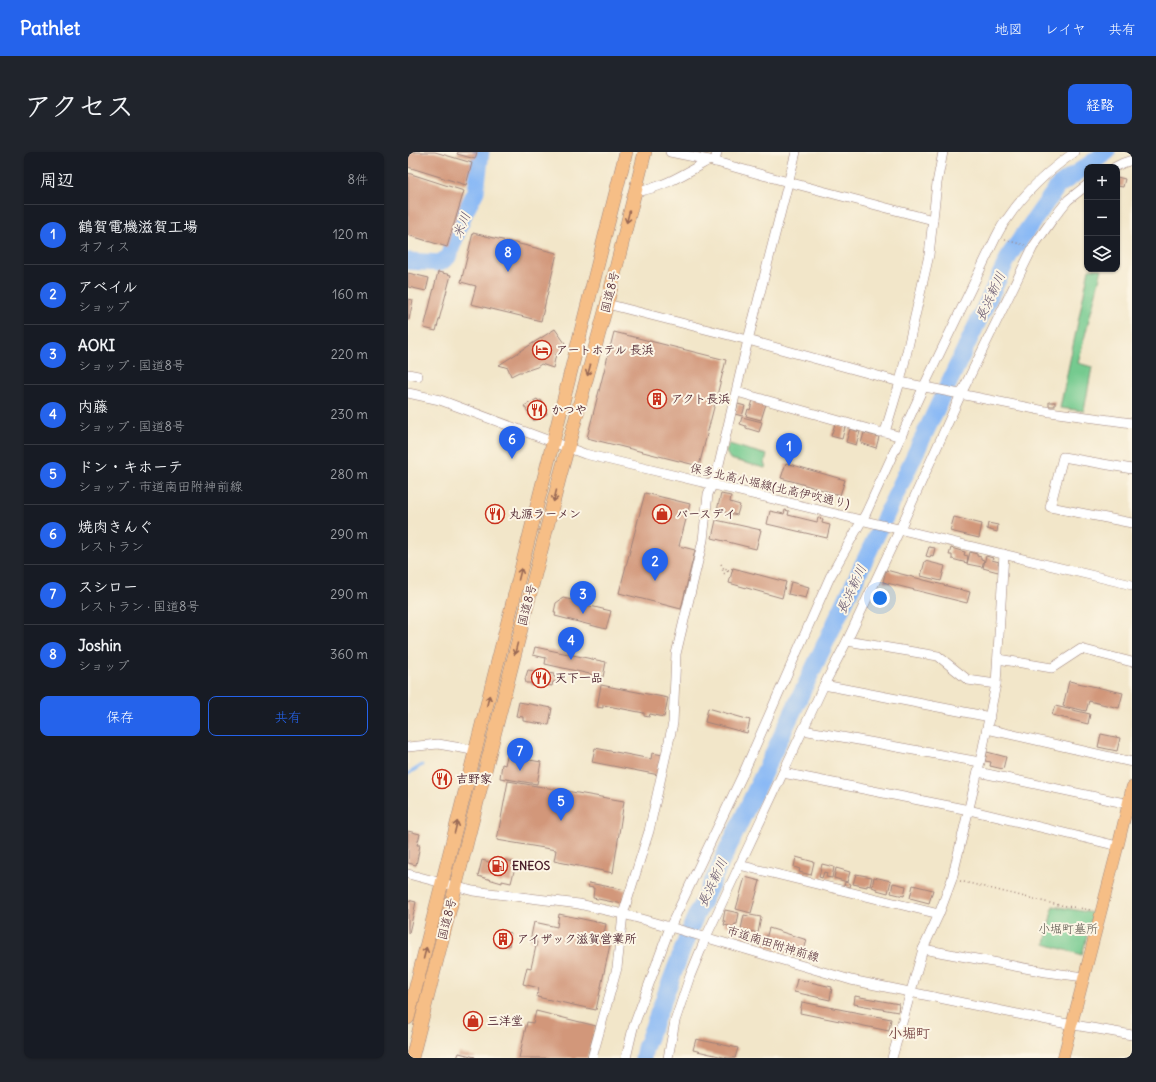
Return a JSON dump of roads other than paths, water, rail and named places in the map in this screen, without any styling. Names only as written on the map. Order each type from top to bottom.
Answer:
[{"type":"highway","name":"国道8号","points":[[408,1018],[626,152]]},
{"type":"highway","name":"国道8号","points":[[412,1058],[560,476],[608,304],[634,192],[645,152]]},
{"type":"main road","points":[[1063,1058],[1129,804],[1132,787]]},
{"type":"street","points":[[670,152],[712,161],[933,220]]},
{"type":"street","points":[[634,192],[645,191],[712,161],[717,152]]},
{"type":"street","points":[[592,1058],[617,968],[623,914],[649,831],[673,723],[676,654],[703,540],[708,494],[716,477],[748,340],[796,152]]},
{"type":"street","points":[[885,432],[900,382],[929,255],[937,183],[943,152]]},
{"type":"street","points":[[626,1058],[633,1028],[670,927],[743,774],[830,577],[864,521],[866,512],[992,245],[1006,219],[1030,191],[1056,166],[1075,152]]},
{"type":"street","points":[[1120,165],[1132,160]]},
{"type":"street","points":[[668,1058],[675,1021],[690,976],[706,937],[824,685],[847,641],[959,394],[1033,247],[1068,200],[1084,187]]},
{"type":"street","points":[[608,304],[748,340],[900,382],[1050,412],[1132,423]]},
{"type":"street","points":[[408,374],[418,376]]},
{"type":"street","points":[[737,392],[901,437]]},
{"type":"street","name":"保多北高小堀線(北高伊吹通り)","points":[[408,393],[440,400],[585,454],[1132,585]]},
{"type":"street","points":[[1132,469],[1063,457],[1050,507],[1132,523]]},
{"type":"street","points":[[892,1058],[923,949],[952,880],[978,772],[996,684],[1004,554]]},
{"type":"street","points":[[847,641],[938,656],[968,680],[996,684]]},
{"type":"street","points":[[998,660],[1052,668],[1081,650],[1132,662]]},
{"type":"street","points":[[824,685],[990,716]]},
{"type":"street","points":[[987,729],[1132,762]]},
{"type":"street","points":[[803,730],[980,762]]},
{"type":"street","points":[[408,747],[438,744],[468,749],[475,752]]},
{"type":"street","points":[[978,772],[1129,804]]},
{"type":"street","points":[[783,773],[969,810],[1118,846]]},
{"type":"street","points":[[739,865],[939,914]]},
{"type":"street","name":"市道南田附神前線","points":[[408,874],[473,891],[579,904],[623,914],[706,937],[851,980],[1072,1025],[1132,1035]]},
{"type":"street","points":[[923,949],[1046,972],[1084,977]]},
{"type":"waterway","name":"米川","points":[[408,261],[440,263],[448,257],[464,214],[476,191],[481,152]]},
{"type":"waterway","name":"長浜新川","points":[[643,1058],[645,1048],[693,922],[1010,254],[1058,186],[1107,152]]},
{"type":"waterway","points":[[408,774],[422,765]]},
{"type":"place","name":"Joshin","points":[[508,272]]},
{"type":"place","name":"アートホテル 長浜","points":[[542,350]]},
{"type":"place","name":"アクト長浜","points":[[657,399]]},
{"type":"place","name":"かつや","points":[[537,410]]},
{"type":"place","name":"焼肉きんぐ","points":[[512,459]]},
{"type":"place","name":"鶴賀電機滋賀工場","points":[[789,466]]},
{"type":"place","name":"丸源ラーメン","points":[[495,514]]},
{"type":"place","name":"バースデイ","points":[[662,514]]},
{"type":"place","name":"アベイル","points":[[655,581]]},
{"type":"place","name":"AOKI","points":[[583,614]]},
{"type":"place","name":"内藤","points":[[571,660]]},
{"type":"place","name":"天下一品","points":[[541,678]]},
{"type":"place","name":"スシロー","points":[[520,771]]},
{"type":"place","name":"吉野家","points":[[442,779]]},
{"type":"place","name":"ドン・キホーテ","points":[[561,821]]},
{"type":"place","name":"ENEOS","points":[[498,866]]},
{"type":"place","name":"アイザック滋賀営業所","points":[[503,939]]},
{"type":"place","name":"三洋堂","points":[[473,1021]]},
{"type":"district","name":"小堀町","points":[[909,1033]]},
{"type":"park label","name":"小堀町墓所","points":[[1068,929]]}]
